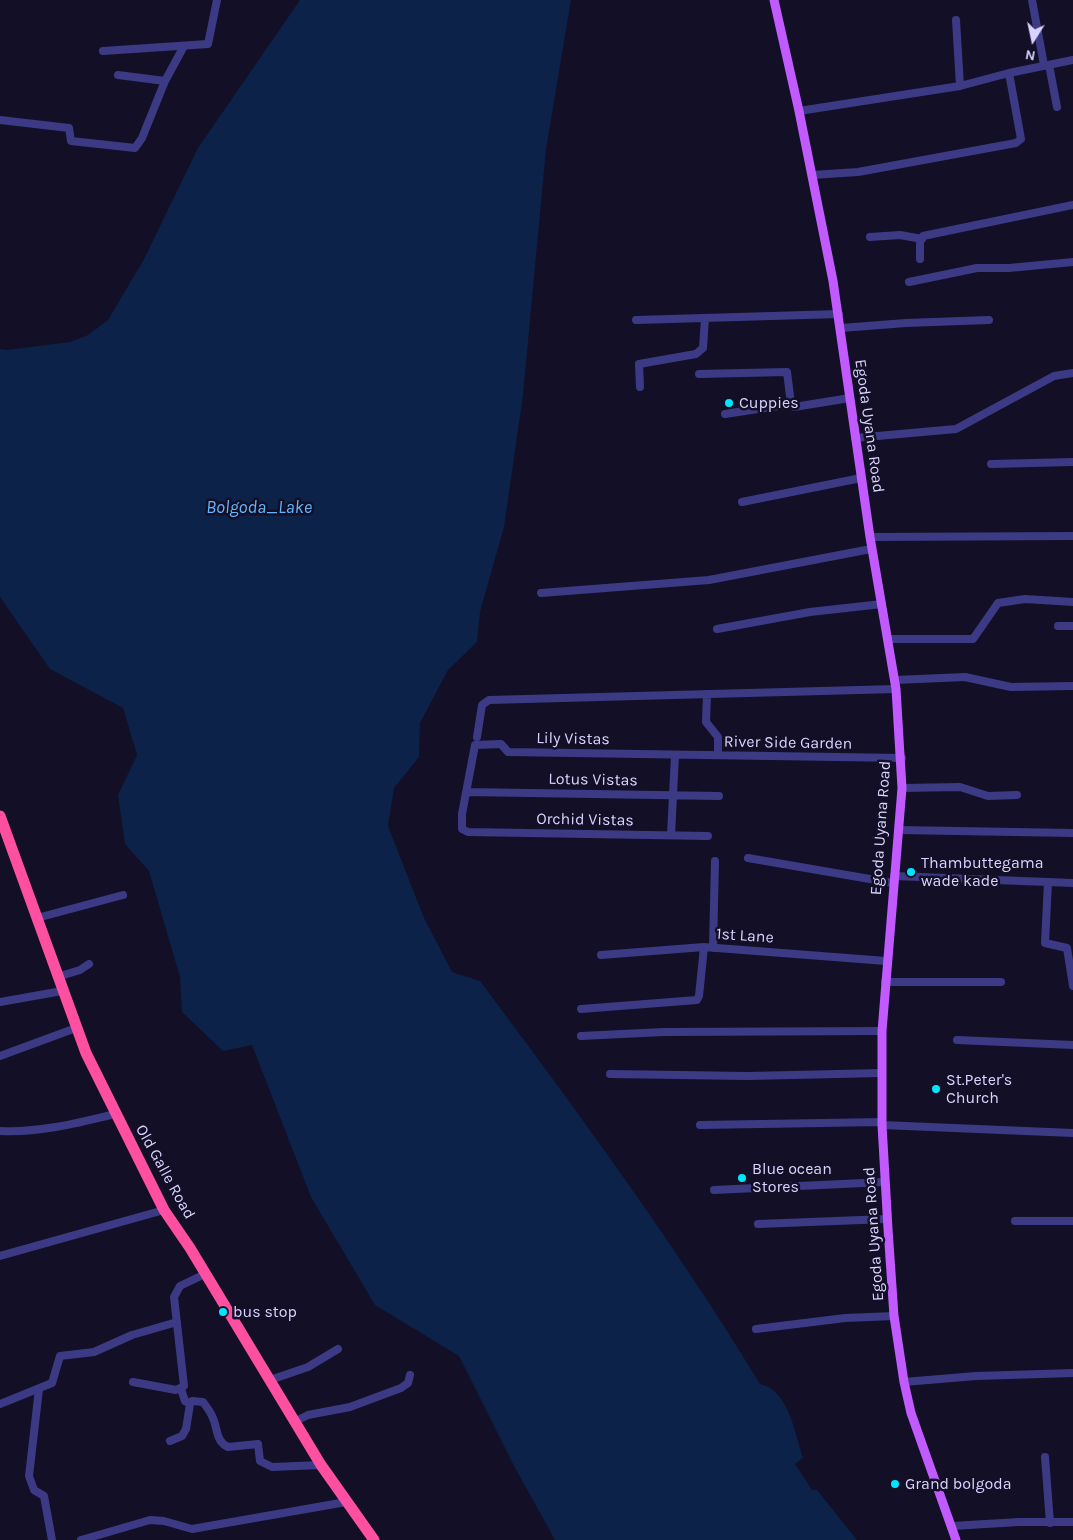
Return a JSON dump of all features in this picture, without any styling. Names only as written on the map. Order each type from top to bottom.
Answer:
[{"type":"highway","name":"Old Galle Road","points":[[0,816],[76,1028],[115,1114],[164,1210],[270,1380],[320,1465],[374,1540]]},
{"type":"main road","name":"Egoda Uyana Road","points":[[774,0],[799,111],[839,314],[871,549],[895,685],[902,758],[902,788],[886,961],[882,1031],[882,1123],[887,1219],[894,1316],[904,1382],[911,1413],[956,1540]]},
{"type":"street","points":[[103,51],[208,44],[217,0]]},
{"type":"street","points":[[1032,0],[1058,106]]},
{"type":"street","points":[[956,20],[960,86]]},
{"type":"street","points":[[0,120],[69,128],[71,141],[135,148],[142,138],[165,82],[184,46]]},
{"type":"street","points":[[799,111],[960,86],[1009,73],[1073,60]]},
{"type":"street","points":[[812,175],[858,172],[1016,143],[1021,139],[1009,73]]},
{"type":"street","points":[[118,75],[165,82]]},
{"type":"street","points":[[920,259],[923,236],[1073,205]]},
{"type":"street","points":[[870,237],[900,235],[922,239]]},
{"type":"street","points":[[909,282],[977,268],[1008,268],[1073,262]]},
{"type":"street","points":[[636,320],[839,314]]},
{"type":"street","points":[[640,386],[639,364],[696,354],[703,348],[705,318]]},
{"type":"street","points":[[841,328],[989,320]]},
{"type":"street","points":[[699,374],[787,372],[792,404]]},
{"type":"street","points":[[855,438],[956,429],[1054,376],[1073,373]]},
{"type":"street","points":[[725,414],[792,404],[794,407],[850,398]]},
{"type":"street","points":[[991,464],[1073,462]]},
{"type":"street","points":[[742,502],[861,478]]},
{"type":"street","points":[[870,537],[1073,536]]},
{"type":"street","points":[[540,593],[709,580],[871,549]]},
{"type":"street","points":[[888,639],[973,640],[998,603],[1025,599],[1073,602]]},
{"type":"street","points":[[717,628],[810,612],[882,604]]},
{"type":"street","points":[[1058,626],[1073,626]]},
{"type":"street","points":[[466,792],[482,705],[490,700],[707,694],[895,685],[965,677],[1011,687],[1073,686]]},
{"type":"street","points":[[707,694],[706,722],[718,737],[718,755]]},
{"type":"street","name":"Lily Vistas","points":[[476,741],[501,744],[508,752],[674,755]]},
{"type":"street","points":[[671,836],[674,755]]},
{"type":"street","name":"River Side Garden","points":[[674,755],[902,758]]},
{"type":"street","points":[[902,788],[960,787],[988,796],[1017,795]]},
{"type":"street","name":"Lotus Vistas","points":[[466,792],[719,796]]},
{"type":"street","name":"Orchid Vistas","points":[[466,792],[462,829],[468,832],[708,836]]},
{"type":"street","points":[[899,830],[1073,833]]},
{"type":"street","points":[[748,858],[894,879],[1073,883]]},
{"type":"street","points":[[713,948],[715,861]]},
{"type":"street","points":[[1048,882],[1045,943],[1067,948],[1073,986]]},
{"type":"street","points":[[37,918],[123,895]]},
{"type":"street","points":[[581,1009],[697,1000],[704,947]]},
{"type":"street","name":"1st Lane","points":[[601,955],[704,947],[886,961]]},
{"type":"street","points":[[57,977],[80,970],[89,964]]},
{"type":"street","points":[[885,982],[1001,982]]},
{"type":"street","points":[[0,1002],[62,991]]},
{"type":"street","points":[[0,1056],[76,1028]]},
{"type":"street","points":[[581,1036],[663,1032],[882,1031]]},
{"type":"street","points":[[957,1040],[1073,1045]]},
{"type":"street","points":[[610,1074],[748,1076],[882,1074]]},
{"type":"street","points":[[0,1131],[31,1130],[66,1125],[115,1114]]},
{"type":"street","points":[[700,1125],[882,1123],[1073,1133]]},
{"type":"street","points":[[714,1190],[885,1182]]},
{"type":"street","points":[[0,1256],[164,1210]]},
{"type":"street","points":[[758,1224],[887,1219]]},
{"type":"street","points":[[1015,1221],[1073,1221]]},
{"type":"street","points":[[181,1389],[184,1386],[184,1370],[174,1297],[176,1290],[185,1283],[205,1274]]},
{"type":"street","points":[[756,1329],[845,1318],[894,1316]]},
{"type":"street","points":[[0,1404],[52,1383],[60,1356],[94,1352],[132,1335],[177,1322]]},
{"type":"street","points":[[270,1380],[308,1367],[338,1349]]},
{"type":"street","points":[[904,1382],[976,1376],[1073,1373]]},
{"type":"street","points":[[294,1422],[308,1415],[350,1407],[401,1388],[408,1383],[410,1375]]},
{"type":"street","points":[[133,1382],[181,1389]]},
{"type":"street","points":[[39,1389],[29,1476],[34,1490],[44,1496],[52,1540]]},
{"type":"street","points":[[181,1389],[185,1401],[190,1404]]},
{"type":"street","points":[[170,1441],[179,1439],[186,1429],[192,1401],[203,1402],[215,1422],[219,1439],[224,1445],[228,1447],[258,1444],[260,1461],[268,1466],[320,1465]]},
{"type":"street","points":[[1045,1457],[1050,1522]]},
{"type":"street","points":[[80,1540],[150,1520],[164,1521],[192,1529],[346,1502]]},
{"type":"street","points":[[952,1526],[1073,1522]]},
{"type":"water","name":"Bolgoda_Lake","points":[[300,0],[571,0],[546,149],[523,395],[504,527],[480,612],[477,642],[448,670],[420,723],[419,757],[394,788],[388,826],[424,918],[452,972],[480,981],[625,1179],[694,1280],[760,1384],[770,1388],[784,1404],[794,1426],[803,1458],[795,1464],[812,1490],[817,1490],[857,1540],[555,1540],[513,1464],[459,1356],[375,1305],[311,1197],[252,1045],[223,1051],[182,1012],[180,977],[149,871],[125,844],[118,795],[137,755],[123,708],[50,669],[0,597],[0,349],[7,350],[70,342],[88,335],[108,320],[143,261],[198,148]]},
{"type":"place","name":"Cuppies","points":[[729,403]]},
{"type":"place","name":"Thambuttegama wade kade","points":[[911,872]]},
{"type":"place","name":"St.Peter's Church","points":[[936,1089]]},
{"type":"place","name":"Blue ocean Stores","points":[[742,1178]]},
{"type":"place","name":"bus stop","points":[[223,1312]]},
{"type":"place","name":"Grand bolgoda","points":[[895,1484]]}]
